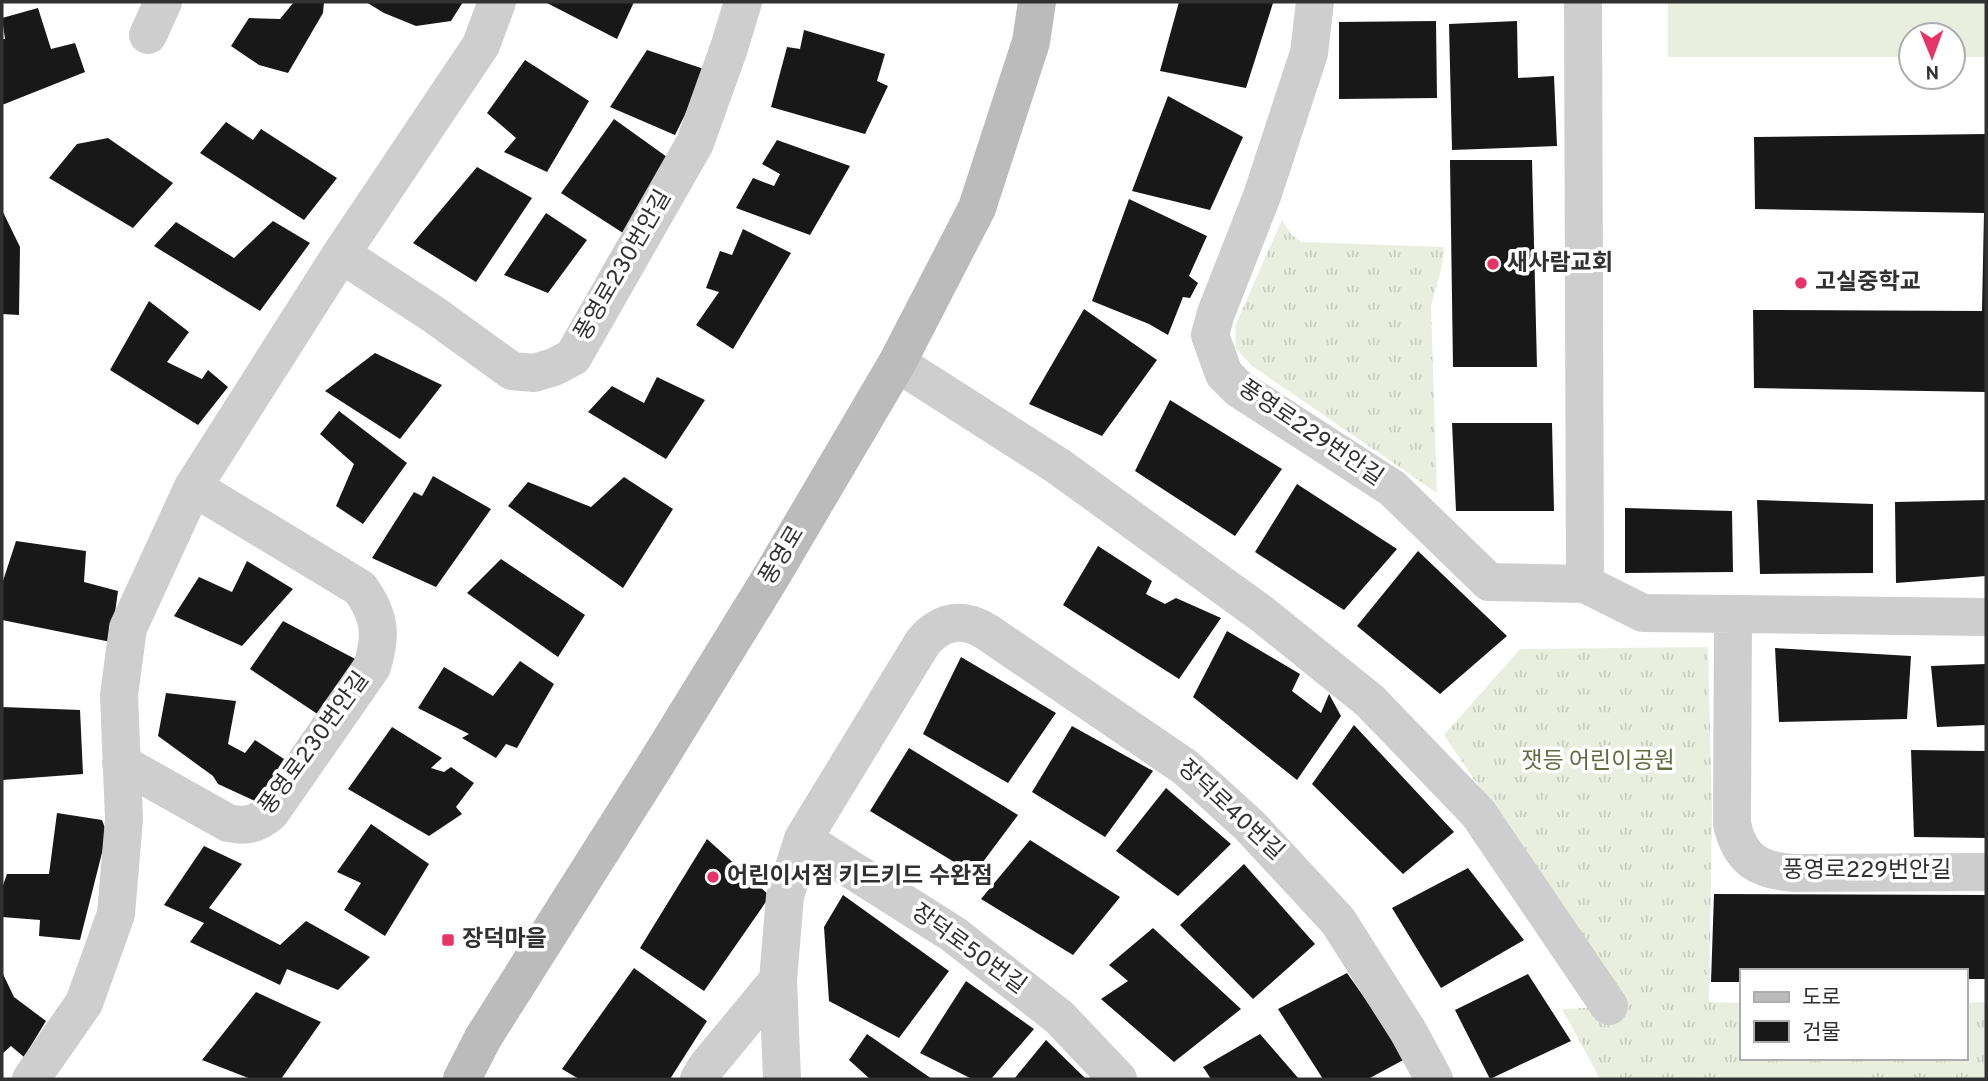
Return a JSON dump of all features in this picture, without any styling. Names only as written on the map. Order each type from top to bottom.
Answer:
[{"type":"main road","name":"풍영로","points":[[462,1079],[483,1038],[692,706],[897,363],[976,208],[1031,42],[1037,2]]},
{"type":"street","points":[[31,1079],[84,1003],[116,914],[124,819],[120,695],[128,628],[193,487],[341,254],[481,46],[497,2]]},
{"type":"street","name":"풍영로230번안길","points":[[341,254],[433,314],[512,371],[534,373],[573,357],[695,143],[743,2]]},
{"type":"street","name":"풍영로229번안길","points":[[1315,2],[1308,53],[1262,196],[1210,335],[1224,374],[1240,389],[1392,488],[1489,582],[1585,584],[1643,612],[1986,617]]},
{"type":"street","points":[[1583,2],[1585,584]]},
{"type":"street","points":[[897,363],[1069,474],[1262,614],[1370,701],[1478,813],[1609,1006]]},
{"type":"street","name":"풍영로230번안길","points":[[121,763],[228,823],[251,824],[262,820],[271,812],[372,667],[378,647],[378,625],[372,605],[360,588],[193,487]]},
{"type":"street","name":"풍영로229번안길","points":[[1733,615],[1732,824],[1736,843],[1748,858],[1762,867],[1778,872],[1986,872]]},
{"type":"street","name":"장덕로40번길","points":[[803,839],[923,642],[942,625],[965,622],[987,632],[1185,767],[1250,827],[1338,921],[1408,1031],[1434,1079]]},
{"type":"street","points":[[782,1079],[778,980],[785,896],[803,839]]},
{"type":"street","name":"장덕로50번길","points":[[803,839],[953,934],[1059,1017],[1118,1079]]},
{"type":"street","points":[[699,1079],[778,980]]},
{"type":"green space","points":[[1668,2],[1986,2],[1986,57],[1967,57],[1967,21],[1897,21],[1897,57],[1668,57]]},
{"type":"green space","points":[[1282,220],[1291,234],[1301,242],[1444,247],[1431,307],[1437,493],[1252,366],[1236,349],[1235,326]]},
{"type":"green space","name":"잿등 어린이공원","points":[[1708,647],[1712,813],[1709,1002],[1740,1003],[1740,1060],[1967,1060],[1967,1003],[1986,1002],[1986,1079],[1600,1079],[1562,1009],[1628,1006],[1444,735],[1520,649]]},
{"type":"green space","points":[[1864,1062],[1864,1079],[1735,1079],[1735,1065]]},
{"type":"building","points":[[294,2],[324,2],[323,13],[288,73],[259,65],[231,46],[249,18],[280,19]]},
{"type":"building","points":[[366,2],[463,2],[451,21],[416,26],[384,13]]},
{"type":"building","points":[[545,2],[634,2],[617,39]]},
{"type":"building","points":[[1179,2],[1273,3],[1246,88],[1160,71]]},
{"type":"building","points":[[38,8],[51,49],[75,43],[85,72],[2,105],[2,39],[5,39],[2,18]]},
{"type":"building","points":[[1436,21],[1437,98],[1339,99],[1339,22]]},
{"type":"building","points":[[1517,21],[1518,78],[1554,76],[1557,146],[1452,150],[1449,24]]},
{"type":"building","points":[[804,30],[885,54],[877,81],[888,86],[865,134],[771,107],[787,47],[800,49]]},
{"type":"building","points":[[647,50],[707,70],[675,135],[610,107]]},
{"type":"building","points":[[525,60],[589,101],[547,172],[504,152],[516,138],[487,113]]},
{"type":"building","points":[[1168,96],[1243,137],[1210,210],[1132,191]]},
{"type":"building","points":[[614,119],[667,157],[623,233],[561,193]]},
{"type":"building","points":[[226,122],[253,140],[261,129],[337,178],[304,220],[200,153]]},
{"type":"building","points":[[1986,134],[1986,392],[1754,388],[1753,310],[1982,311],[1984,213],[1755,209],[1754,137]]},
{"type":"building","points":[[108,138],[173,183],[133,228],[49,178],[77,144]]},
{"type":"building","points":[[777,140],[850,166],[810,235],[736,208],[753,178],[774,186],[780,174],[762,164]]},
{"type":"building","name":"새사람교회","points":[[1450,160],[1532,160],[1537,367],[1453,367]]},
{"type":"building","points":[[477,167],[532,198],[476,282],[413,243]]},
{"type":"building","points":[[1129,199],[1207,236],[1189,276],[1198,283],[1190,298],[1183,297],[1168,335],[1149,324],[1092,301]]},
{"type":"building","points":[[2,210],[20,247],[19,315],[2,314]]},
{"type":"building","points":[[546,213],[587,240],[548,293],[504,275]]},
{"type":"building","points":[[273,221],[310,243],[260,311],[154,246],[176,222],[234,258]]},
{"type":"building","points":[[743,229],[791,253],[733,349],[696,325],[719,292],[706,288],[720,251],[732,255]]},
{"type":"building","points":[[149,301],[189,332],[167,362],[202,379],[208,370],[228,387],[198,425],[110,370]]},
{"type":"building","points":[[1084,309],[1157,360],[1102,436],[1029,404]]},
{"type":"building","points":[[375,353],[442,385],[400,439],[325,391]]},
{"type":"building","points":[[657,377],[705,400],[666,459],[588,412],[612,386],[644,403]]},
{"type":"building","points":[[1170,400],[1282,469],[1235,536],[1135,471]]},
{"type":"building","points":[[339,411],[407,463],[363,524],[336,506],[354,464],[320,434]]},
{"type":"building","points":[[1452,423],[1552,423],[1554,511],[1456,511]]},
{"type":"building","points":[[433,476],[491,509],[436,587],[372,558],[414,492],[422,496]]},
{"type":"building","points":[[624,477],[673,509],[623,588],[508,506],[528,482],[591,507]]},
{"type":"building","points":[[1297,484],[1397,549],[1344,610],[1255,552]]},
{"type":"building","points":[[1757,500],[1873,504],[1873,573],[1760,574]]},
{"type":"building","points":[[1986,500],[1986,576],[1896,583],[1895,502]]},
{"type":"building","points":[[1625,508],[1732,511],[1733,572],[1625,573]]},
{"type":"building","points":[[16,541],[86,551],[84,582],[118,591],[111,642],[2,620],[2,584]]},
{"type":"building","points":[[1098,546],[1152,581],[1146,594],[1165,604],[1176,598],[1221,618],[1179,679],[1063,605]]},
{"type":"building","points":[[1418,551],[1507,636],[1440,694],[1357,626]]},
{"type":"building","points":[[501,559],[585,615],[558,657],[467,593]]},
{"type":"building","points":[[247,561],[293,589],[242,646],[174,616],[199,577],[232,592]]},
{"type":"building","points":[[283,621],[359,661],[322,717],[250,669]]},
{"type":"building","points":[[1227,631],[1300,674],[1292,691],[1321,713],[1329,694],[1341,716],[1297,780],[1193,697]]},
{"type":"building","points":[[1775,648],[1911,656],[1907,719],[1779,722]]},
{"type":"building","points":[[961,657],[1056,713],[1008,783],[923,734]]},
{"type":"building","points":[[520,661],[554,684],[517,748],[506,744],[496,758],[462,738],[469,734],[418,708],[444,667],[493,696]]},
{"type":"building","points":[[1986,664],[1986,725],[1937,727],[1931,666]]},
{"type":"building","points":[[166,693],[236,701],[228,744],[245,753],[255,740],[284,759],[257,802],[218,784],[213,776],[158,736]]},
{"type":"building","points":[[2,707],[80,710],[83,774],[2,780]]},
{"type":"building","points":[[1354,725],[1454,832],[1403,874],[1312,784]]},
{"type":"building","points":[[1072,726],[1153,771],[1105,837],[1032,792]]},
{"type":"building","points":[[392,727],[442,758],[431,768],[444,772],[451,767],[474,783],[456,807],[462,814],[429,836],[348,789]]},
{"type":"building","points":[[909,748],[1018,815],[974,874],[870,811]]},
{"type":"building","points":[[1911,750],[1986,751],[1986,838],[1914,837]]},
{"type":"building","points":[[1166,788],[1231,844],[1178,896],[1116,851]]},
{"type":"building","points":[[57,813],[102,820],[107,833],[80,940],[39,936],[40,920],[2,917],[2,888],[7,874],[49,874]]},
{"type":"building","points":[[371,824],[429,864],[385,936],[344,910],[361,883],[337,872]]},
{"type":"building","points":[[707,839],[770,896],[704,991],[640,948]]},
{"type":"building","points":[[1030,840],[1120,897],[1073,955],[981,899]]},
{"type":"building","points":[[204,846],[242,864],[209,908],[280,945],[306,921],[370,957],[338,990],[287,969],[280,985],[190,942],[204,923],[164,905]]},
{"type":"building","points":[[1244,864],[1315,944],[1253,999],[1180,925]]},
{"type":"building","points":[[1468,868],[1524,940],[1441,988],[1392,908]]},
{"type":"building","points":[[1714,894],[1986,895],[1986,979],[1967,979],[1967,969],[1740,969],[1740,982],[1711,982]]},
{"type":"building","points":[[843,895],[949,971],[899,1038],[829,1001],[824,927]]},
{"type":"building","points":[[1153,928],[1241,1009],[1174,1062],[1101,999],[1128,981],[1109,965]]},
{"type":"building","points":[[634,968],[707,1021],[670,1079],[579,1079],[562,1069]]},
{"type":"building","points":[[2,972],[14,997],[46,1021],[24,1057],[11,1046],[2,1054]]},
{"type":"building","points":[[1347,973],[1407,1058],[1368,1079],[1323,1079],[1278,1009]]},
{"type":"building","points":[[1528,974],[1571,1041],[1490,1079],[1455,1010]]},
{"type":"building","points":[[966,981],[1034,1029],[991,1079],[972,1079],[920,1053]]},
{"type":"building","points":[[256,992],[321,1022],[281,1079],[251,1079],[202,1060]]},
{"type":"building","points":[[867,1034],[932,1079],[870,1079],[849,1060]]},
{"type":"building","points":[[1260,1034],[1299,1079],[1211,1079],[1203,1067]]},
{"type":"building","points":[[1046,1040],[1086,1079],[1014,1079]]},
{"type":"place","name":"새사람교회","points":[[1493,264]]},
{"type":"place","name":"고실중학교","points":[[1801,283]]},
{"type":"place","name":"어린이서점 키드키드 수완점","points":[[713,877]]},
{"type":"place","name":"장덕마을","points":[[448,940]]}]
